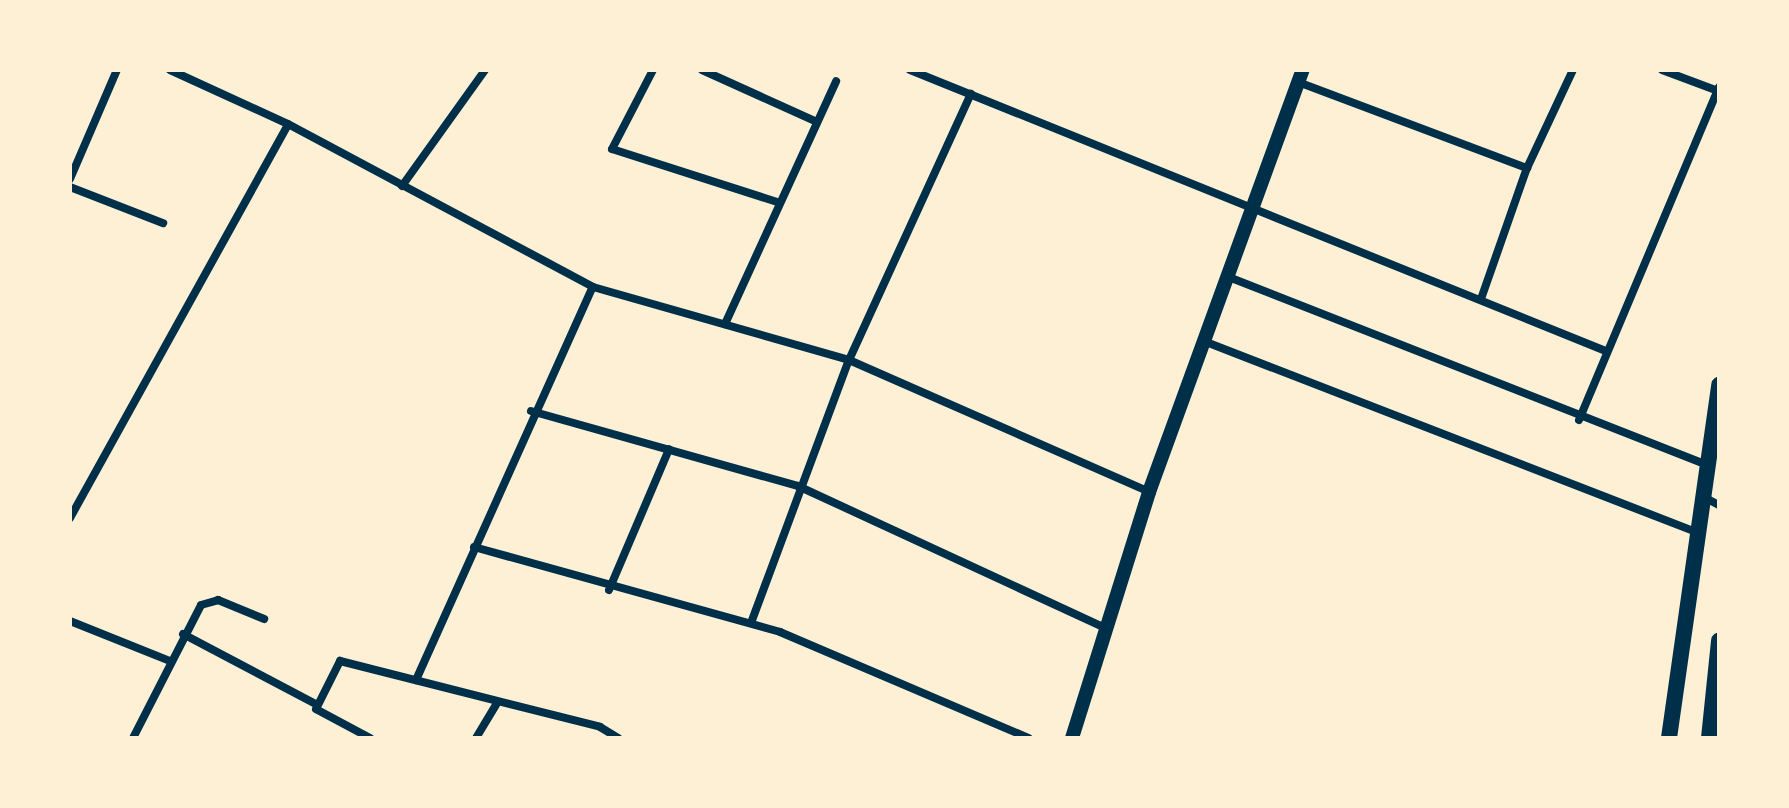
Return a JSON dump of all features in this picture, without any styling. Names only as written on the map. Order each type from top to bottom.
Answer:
[{"type":"main road","points":[[1669,738],[1700,496],[1719,385]]},
{"type":"main road","points":[[1709,738],[1719,641]]},
{"type":"street","points":[[70,179],[117,70]]},
{"type":"street","points":[[170,70],[288,124],[593,287],[849,360],[1149,492]]},
{"type":"street","points":[[402,186],[485,70]]},
{"type":"street","points":[[653,70],[612,149],[780,203]]},
{"type":"street","points":[[702,70],[817,122]]},
{"type":"street","points":[[910,70],[1251,204],[1606,351]]},
{"type":"street","points":[[1481,299],[1527,168],[1573,70]]},
{"type":"street","points":[[1579,420],[1718,89],[1662,70]]},
{"type":"street","points":[[1072,738],[1149,492],[1300,76],[1527,168]]},
{"type":"street","points":[[725,324],[836,81]]},
{"type":"street","points":[[751,623],[798,486],[849,360],[971,94]]},
{"type":"street","points":[[70,518],[288,124]]},
{"type":"street","points":[[70,187],[163,223]]},
{"type":"street","points":[[1226,276],[1579,420],[1705,464]]},
{"type":"street","points":[[416,680],[531,411],[593,287]]},
{"type":"street","points":[[1206,342],[1696,532]]},
{"type":"street","points":[[531,411],[798,486],[1107,629]]},
{"type":"street","points":[[609,590],[669,449]]},
{"type":"street","points":[[1700,496],[1719,505]]},
{"type":"street","points":[[474,547],[609,590],[751,623],[1028,738]]},
{"type":"street","points":[[133,738],[183,634],[209,598],[264,619]]},
{"type":"street","points":[[70,621],[170,661]]},
{"type":"street","points":[[183,634],[316,704],[321,715],[370,738]]},
{"type":"street","points":[[316,704],[340,661],[496,705],[600,727],[618,738]]},
{"type":"street","points":[[476,738],[496,705]]}]
